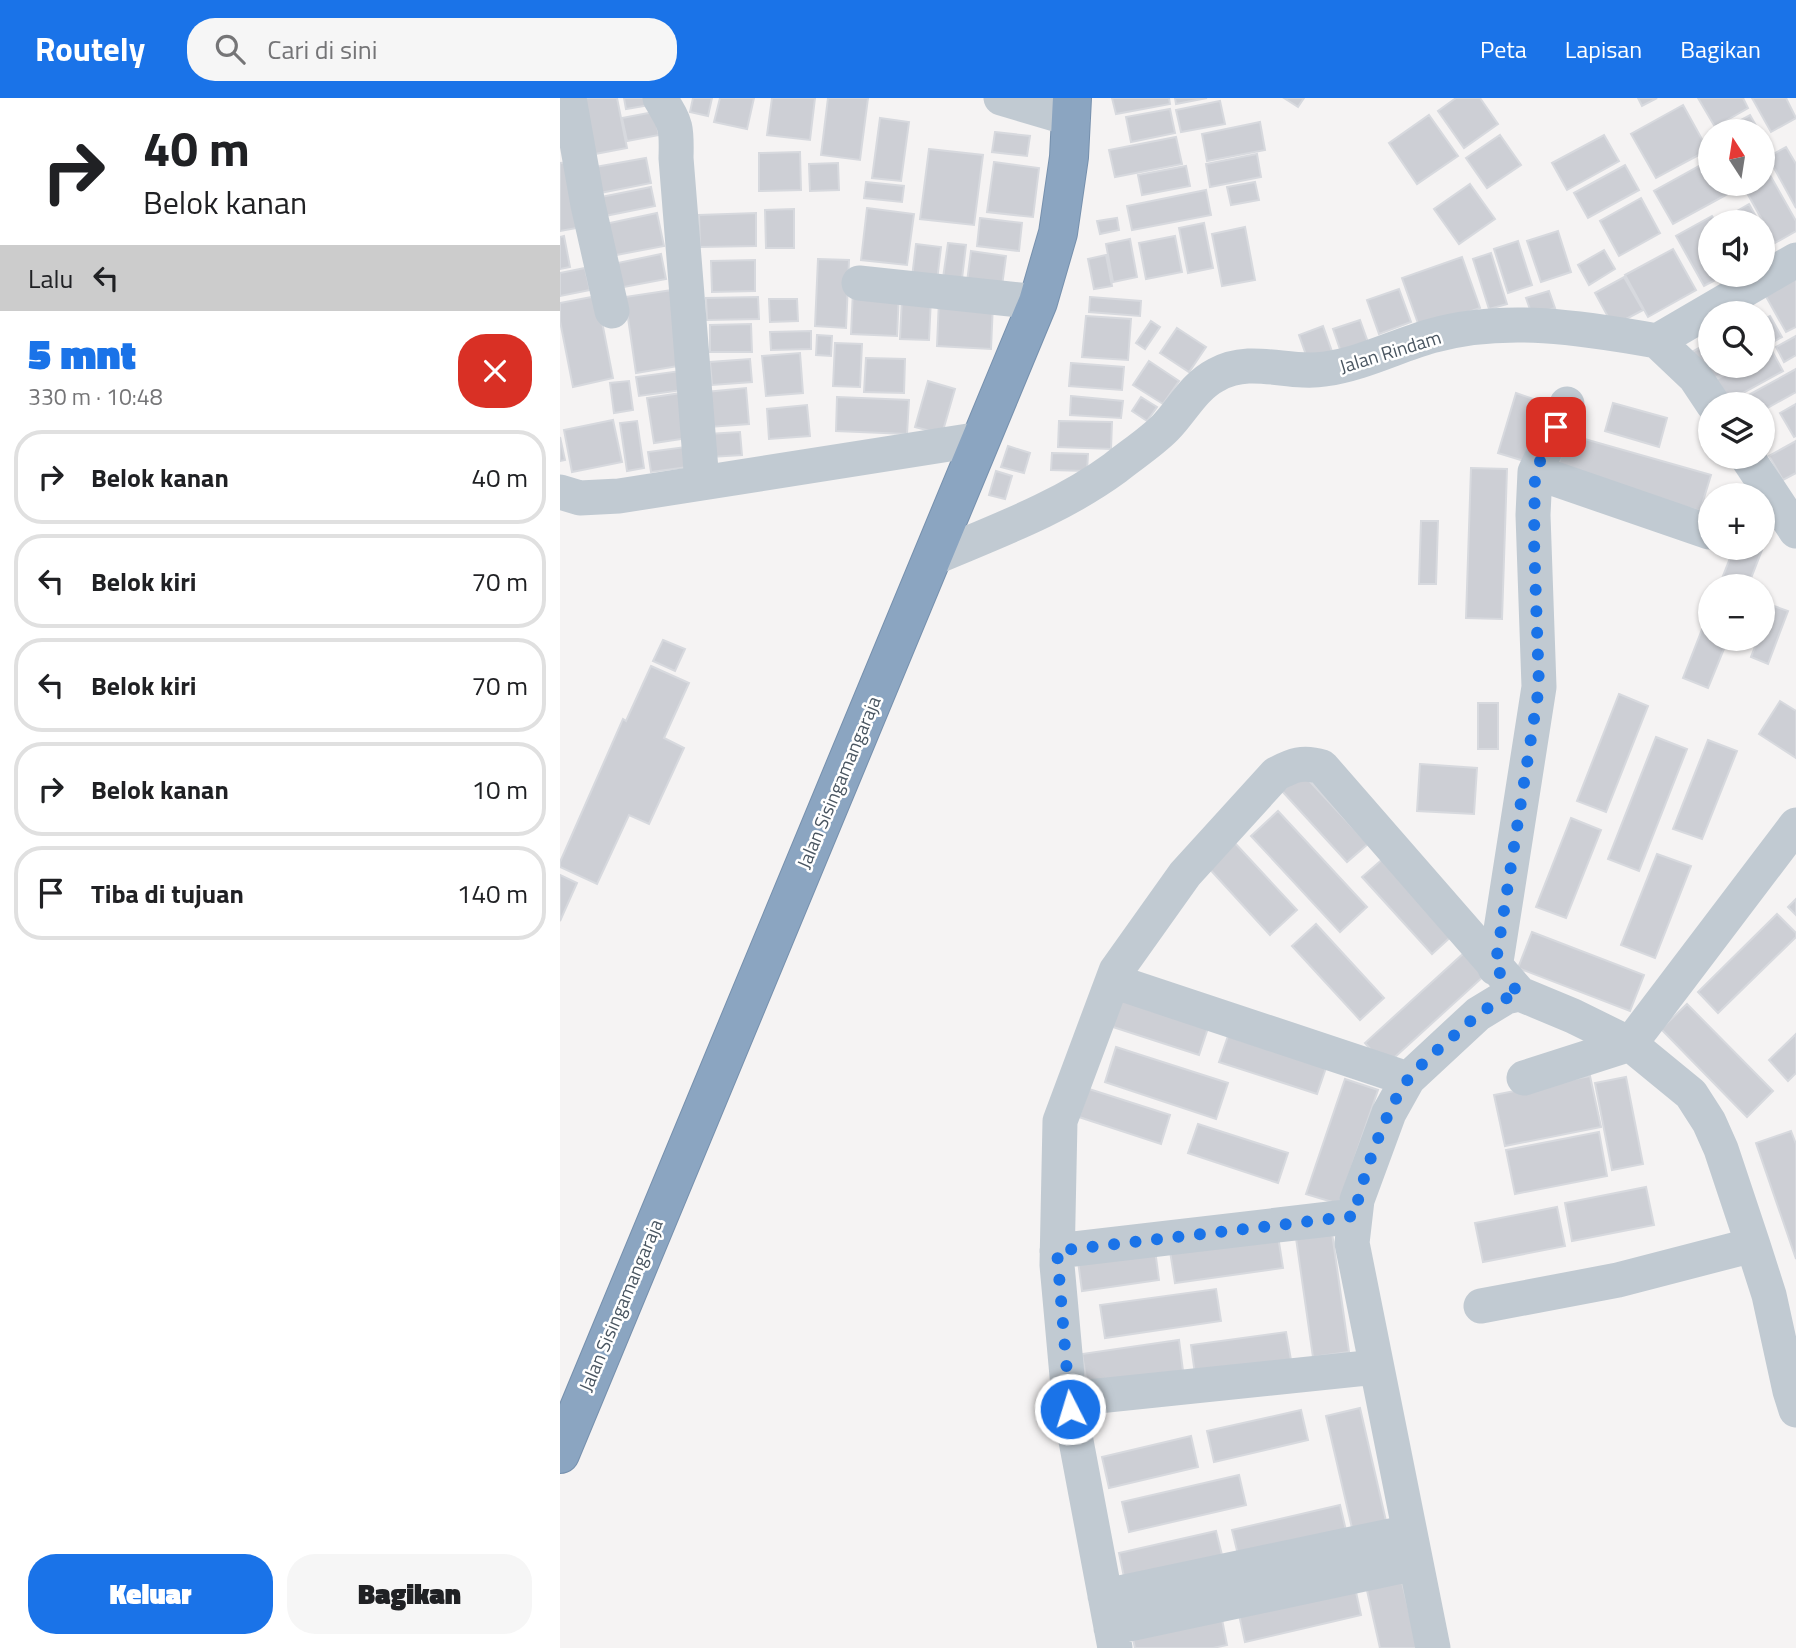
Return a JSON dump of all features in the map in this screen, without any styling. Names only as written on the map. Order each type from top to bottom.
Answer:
[{"type":"highway","name":"Jalan Sisingamangaraja","points":[[560,1454],[1038,302],[1058,233],[1069,157],[1072,109]]},
{"type":"street","points":[[569,98],[588,205],[612,311]]},
{"type":"street","points":[[660,98],[673,118],[677,135],[702,483]]},
{"type":"street","points":[[1001,98],[1072,109]]},
{"type":"street","points":[[1705,392],[1695,377],[1657,341],[1796,260]]},
{"type":"street","points":[[859,283],[1038,302]]},
{"type":"street","name":"Jalan Rindam","points":[[931,559],[1059,504],[1114,469],[1165,428],[1192,394],[1215,375],[1238,366],[1324,370],[1352,364],[1433,335],[1495,326],[1551,326],[1657,341]]},
{"type":"street","points":[[1495,968],[1539,687],[1534,541],[1535,472],[1567,404]]},
{"type":"street","points":[[560,492],[580,498],[619,496],[981,439]]},
{"type":"street","points":[[1755,469],[1796,531]]},
{"type":"street","points":[[1535,472],[1698,528]]},
{"type":"street","points":[[1413,1547],[1110,1624],[1069,1399],[1057,1251],[1060,1121],[1116,971],[1185,874],[1276,774],[1292,765],[1307,762],[1322,767],[1520,994],[1630,1044],[1691,1094],[1709,1122],[1721,1149],[1753,1245],[1783,1292],[1790,1391],[1796,1410]]},
{"type":"street","points":[[1524,1078],[1630,1044],[1796,825]]},
{"type":"street","points":[[1113,981],[1408,1079]]},
{"type":"street","points":[[1433,1648],[1352,1243],[1357,1200],[1388,1113],[1408,1079],[1478,1014],[1506,997],[1520,994]]},
{"type":"street","points":[[1057,1251],[1355,1216]]},
{"type":"street","points":[[1481,1306],[1618,1280],[1753,1245]]},
{"type":"street","points":[[1069,1399],[1376,1367]]},
{"type":"building","points":[[584,98],[617,98],[627,148],[595,154]]},
{"type":"building","points":[[624,98],[649,98],[650,105],[626,109]]},
{"type":"building","points":[[693,98],[712,98],[708,116],[690,112]]},
{"type":"building","points":[[720,98],[754,98],[747,129],[714,122]]},
{"type":"building","points":[[772,98],[815,98],[810,140],[767,135]]},
{"type":"building","points":[[828,98],[868,98],[860,160],[821,155]]},
{"type":"building","points":[[1112,98],[1169,98],[1170,104],[1116,114]]},
{"type":"building","points":[[1175,98],[1207,98],[1176,104]]},
{"type":"building","points":[[1284,98],[1304,98],[1298,107]]},
{"type":"building","points":[[1456,98],[1480,98],[1498,124],[1464,148],[1438,111]]},
{"type":"building","points":[[1638,98],[1657,98],[1642,106]]},
{"type":"building","points":[[1698,98],[1743,98],[1748,108],[1729,119],[1710,119]]},
{"type":"building","points":[[1752,98],[1786,98],[1796,118],[1775,130],[1775,119],[1764,119]]},
{"type":"building","points":[[1220,101],[1225,124],[1181,132],[1176,110]]},
{"type":"building","points":[[1683,105],[1698,132],[1698,155],[1656,178],[1631,134]]},
{"type":"building","points":[[1170,109],[1175,133],[1131,142],[1126,117]]},
{"type":"building","points":[[654,112],[659,135],[627,141],[622,118]]},
{"type":"building","points":[[1429,115],[1458,156],[1417,184],[1389,143]]},
{"type":"building","points":[[880,118],[909,122],[901,181],[872,178]]},
{"type":"building","points":[[1260,122],[1265,150],[1207,161],[1202,134]]},
{"type":"building","points":[[995,132],[1030,136],[1027,156],[992,152]]},
{"type":"building","points":[[1500,135],[1521,165],[1487,188],[1466,158]]},
{"type":"building","points":[[1604,135],[1619,161],[1567,190],[1552,163]]},
{"type":"building","points":[[1176,137],[1182,164],[1115,177],[1109,150]]},
{"type":"building","points":[[1786,147],[1796,164],[1796,208],[1775,170],[1775,153]]},
{"type":"building","points":[[929,149],[983,155],[974,225],[920,219]]},
{"type":"building","points":[[800,152],[801,190],[759,191],[759,153]]},
{"type":"building","points":[[1257,154],[1261,177],[1210,187],[1206,164]]},
{"type":"building","points":[[646,158],[651,183],[600,193],[595,167]]},
{"type":"building","points":[[569,162],[582,227],[560,231],[560,163]]},
{"type":"building","points":[[994,162],[1039,168],[1033,217],[987,212]]},
{"type":"building","points":[[838,163],[839,190],[810,191],[809,164]]},
{"type":"building","points":[[1625,165],[1639,190],[1588,218],[1574,193]]},
{"type":"building","points":[[1186,166],[1190,186],[1142,195],[1138,175]]},
{"type":"building","points":[[1698,167],[1698,196],[1724,196],[1673,224],[1654,191]]},
{"type":"building","points":[[866,182],[904,186],[902,202],[864,198]]},
{"type":"building","points":[[1255,182],[1259,200],[1231,205],[1227,187]]},
{"type":"building","points":[[1470,184],[1495,219],[1459,244],[1434,209]]},
{"type":"building","points":[[1775,184],[1796,221],[1796,231],[1775,243],[1775,210],[1757,210],[1749,196],[1775,196]]},
{"type":"building","points":[[651,187],[655,206],[605,216],[601,197]]},
{"type":"building","points":[[1206,190],[1211,215],[1132,230],[1127,206]]},
{"type":"building","points":[[1641,198],[1660,233],[1619,256],[1600,221]]},
{"type":"building","points":[[1749,204],[1752,210],[1739,210]]},
{"type":"building","points":[[867,208],[914,214],[907,265],[861,260]]},
{"type":"building","points":[[794,209],[794,248],[766,248],[765,210]]},
{"type":"building","points":[[657,213],[664,246],[611,256],[605,224]]},
{"type":"building","points":[[756,213],[756,246],[700,247],[699,215]]},
{"type":"building","points":[[980,218],[1022,223],[1019,251],[977,246]]},
{"type":"building","points":[[1117,218],[1119,230],[1100,234],[1097,221]]},
{"type":"building","points":[[1204,223],[1213,268],[1188,273],[1179,228]]},
{"type":"building","points":[[1698,224],[1698,275],[1676,236]]},
{"type":"building","points":[[1245,227],[1255,280],[1222,286],[1212,234]]},
{"type":"building","points":[[1558,231],[1571,272],[1541,282],[1527,241]]},
{"type":"building","points":[[564,236],[570,267],[560,269],[560,237]]},
{"type":"building","points":[[1175,236],[1182,272],[1146,279],[1139,243]]},
{"type":"building","points":[[1130,239],[1137,277],[1113,282],[1106,244]]},
{"type":"building","points":[[1518,241],[1532,285],[1508,293],[1494,249]]},
{"type":"building","points":[[948,243],[966,245],[961,287],[942,285]]},
{"type":"building","points":[[916,244],[941,247],[936,289],[911,286]]},
{"type":"building","points":[[1673,249],[1696,290],[1648,317],[1625,275]]},
{"type":"building","points":[[1604,250],[1615,269],[1589,285],[1578,265]]},
{"type":"building","points":[[971,251],[1006,256],[1002,286],[967,282]]},
{"type":"building","points":[[1491,253],[1507,304],[1489,309],[1473,259]]},
{"type":"building","points":[[661,254],[666,279],[618,288],[613,264]]},
{"type":"building","points":[[1106,255],[1112,286],[1094,289],[1088,259]]},
{"type":"building","points":[[1462,257],[1480,308],[1420,329],[1402,278]]},
{"type":"building","points":[[818,259],[849,260],[846,328],[815,326]]},
{"type":"building","points":[[755,260],[755,291],[712,292],[711,261]]},
{"type":"building","points":[[585,268],[590,290],[560,296],[560,273]]},
{"type":"building","points":[[1796,275],[1796,327],[1786,332],[1775,312],[1775,301],[1769,301],[1764,293]]},
{"type":"building","points":[[1624,277],[1643,310],[1613,326],[1595,293]]},
{"type":"building","points":[[679,289],[690,364],[636,373],[625,297]]},
{"type":"building","points":[[1399,289],[1411,322],[1379,334],[1367,300]]},
{"type":"building","points":[[853,290],[899,292],[897,336],[851,334]]},
{"type":"building","points":[[1549,291],[1555,308],[1532,315],[1526,298]]},
{"type":"building","points":[[597,296],[613,378],[573,387],[560,321],[560,303]]},
{"type":"building","points":[[758,297],[759,319],[707,320],[706,298]]},
{"type":"building","points":[[902,297],[931,298],[929,340],[900,339]]},
{"type":"building","points":[[1090,297],[1141,301],[1140,316],[1089,312]]},
{"type":"building","points":[[769,299],[797,299],[798,321],[770,322]]},
{"type":"building","points":[[939,300],[993,303],[991,349],[937,346]]},
{"type":"building","points":[[1086,316],[1131,319],[1128,360],[1082,357]]},
{"type":"building","points":[[1360,320],[1370,348],[1343,358],[1333,329]]},
{"type":"building","points":[[1151,321],[1160,327],[1145,349],[1136,343]]},
{"type":"building","points":[[751,324],[752,352],[710,352],[710,325]]},
{"type":"building","points":[[1775,325],[1782,337],[1775,341]]},
{"type":"building","points":[[1323,326],[1335,360],[1311,369],[1299,335]]},
{"type":"building","points":[[1177,328],[1206,347],[1189,372],[1160,353]]},
{"type":"building","points":[[811,331],[811,349],[771,350],[770,332]]},
{"type":"building","points":[[817,335],[832,336],[831,356],[816,355]]},
{"type":"building","points":[[1796,336],[1796,355],[1784,362],[1776,347]]},
{"type":"building","points":[[835,343],[862,344],[860,387],[833,386]]},
{"type":"building","points":[[1698,349],[1698,368],[1690,353]]},
{"type":"building","points":[[800,353],[803,393],[766,396],[762,356]]},
{"type":"building","points":[[1775,356],[1783,371],[1775,375]]},
{"type":"building","points":[[866,358],[905,359],[904,393],[864,392]]},
{"type":"building","points":[[750,359],[752,382],[712,385],[710,362]]},
{"type":"building","points":[[1149,361],[1179,381],[1163,404],[1133,385]]},
{"type":"building","points":[[1071,363],[1124,367],[1122,390],[1069,386]]},
{"type":"building","points":[[1796,369],[1796,392],[1775,404],[1775,392],[1754,392]]},
{"type":"building","points":[[680,371],[683,390],[639,396],[636,377]]},
{"type":"building","points":[[1719,378],[1770,378],[1745,392],[1719,392],[1713,381]]},
{"type":"building","points":[[629,381],[633,410],[614,413],[610,383]]},
{"type":"building","points":[[928,381],[955,389],[942,434],[915,427]]},
{"type":"building","points":[[746,388],[749,424],[709,427],[706,392]]},
{"type":"building","points":[[688,392],[695,437],[654,443],[647,398]]},
{"type":"building","points":[[1516,393],[1542,402],[1524,461],[1498,453]]},
{"type":"building","points":[[1071,396],[1123,401],[1121,418],[1070,415]]},
{"type":"building","points":[[837,397],[909,400],[907,434],[836,431]]},
{"type":"building","points":[[1141,397],[1157,407],[1147,421],[1132,411]]},
{"type":"building","points":[[1613,403],[1667,418],[1659,447],[1605,431]]},
{"type":"building","points":[[1796,404],[1796,436],[1794,437],[1780,413]]},
{"type":"building","points":[[807,405],[810,436],[769,439],[767,409]]},
{"type":"building","points":[[613,420],[622,462],[572,472],[564,430]]},
{"type":"building","points":[[637,421],[644,468],[627,471],[620,423]]},
{"type":"building","points":[[1059,421],[1112,422],[1111,449],[1058,447]]},
{"type":"building","points":[[740,432],[742,455],[710,457],[708,434]]},
{"type":"building","points":[[1567,434],[1711,475],[1709,483],[1698,483],[1698,510],[1557,470]]},
{"type":"building","points":[[560,437],[565,460],[560,461]]},
{"type":"building","points":[[1796,441],[1796,473],[1783,480],[1775,466],[1775,453]]},
{"type":"building","points":[[1008,446],[1030,453],[1024,473],[1001,467]]},
{"type":"building","points":[[685,447],[688,467],[651,472],[648,452]]},
{"type":"building","points":[[1052,453],[1088,454],[1087,471],[1051,470]]},
{"type":"building","points":[[1471,468],[1507,469],[1502,619],[1466,618]]},
{"type":"building","points":[[996,471],[1012,476],[1005,499],[989,495]]},
{"type":"building","points":[[1421,521],[1438,521],[1436,584],[1419,584]]},
{"type":"building","points":[[1729,560],[1758,560],[1753,574],[1724,574]]},
{"type":"building","points":[[1775,606],[1788,611],[1775,645]]},
{"type":"building","points":[[663,640],[685,649],[675,671],[653,661]]},
{"type":"building","points":[[1698,640],[1698,651],[1723,651],[1708,688],[1683,678]]},
{"type":"building","points":[[1753,651],[1773,651],[1768,664],[1751,657]]},
{"type":"building","points":[[651,666],[689,683],[664,738],[684,748],[649,824],[629,815],[597,884],[560,867],[560,862],[623,719],[626,721]]},
{"type":"building","points":[[1619,694],[1648,706],[1606,812],[1577,801]]},
{"type":"building","points":[[1780,701],[1796,711],[1796,758],[1759,734]]},
{"type":"building","points":[[1478,703],[1498,703],[1498,749],[1478,749]]},
{"type":"building","points":[[1656,737],[1687,749],[1639,871],[1608,859]]},
{"type":"building","points":[[1708,740],[1737,751],[1702,839],[1673,829]]},
{"type":"building","points":[[1420,764],[1477,768],[1474,814],[1417,811]]},
{"type":"building","points":[[1302,773],[1368,844],[1347,862],[1282,791]]},
{"type":"building","points":[[1278,811],[1367,907],[1340,932],[1251,836]]},
{"type":"building","points":[[1571,818],[1601,830],[1566,918],[1536,907]]},
{"type":"building","points":[[1233,841],[1297,910],[1270,935],[1206,865]]},
{"type":"building","points":[[1657,854],[1691,866],[1655,958],[1621,945]]},
{"type":"building","points":[[1384,858],[1454,934],[1432,954],[1362,877]]},
{"type":"building","points":[[560,875],[577,883],[560,921]]},
{"type":"building","points":[[1796,899],[1796,915],[1788,907]]},
{"type":"building","points":[[1777,914],[1796,933],[1796,937],[1718,1013],[1698,992]]},
{"type":"building","points":[[1316,924],[1384,998],[1360,1020],[1292,946]]},
{"type":"building","points":[[1532,932],[1644,975],[1630,1011],[1518,968]]},
{"type":"building","points":[[1465,952],[1485,975],[1385,1066],[1365,1043]]},
{"type":"building","points":[[1117,995],[1209,1025],[1199,1055],[1107,1025]]},
{"type":"building","points":[[1687,1004],[1773,1091],[1747,1117],[1661,1029]]},
{"type":"building","points":[[1796,1034],[1796,1073],[1788,1081],[1769,1060]]},
{"type":"building","points":[[1228,1036],[1326,1068],[1317,1094],[1219,1062]]},
{"type":"building","points":[[1116,1047],[1228,1083],[1216,1119],[1105,1082]]},
{"type":"building","points":[[1590,1076],[1601,1127],[1505,1146],[1494,1095]]},
{"type":"building","points":[[1626,1077],[1643,1164],[1612,1170],[1595,1083]]},
{"type":"building","points":[[1345,1079],[1378,1090],[1339,1204],[1306,1194]]},
{"type":"building","points":[[1089,1089],[1170,1115],[1161,1144],[1079,1117]]},
{"type":"building","points":[[1198,1124],[1288,1153],[1278,1183],[1188,1153]]},
{"type":"building","points":[[1791,1131],[1796,1144],[1796,1259],[1756,1143]]},
{"type":"building","points":[[1599,1132],[1607,1176],[1515,1194],[1506,1150]]},
{"type":"building","points":[[1646,1187],[1654,1225],[1572,1241],[1565,1203]]},
{"type":"building","points":[[1557,1207],[1565,1246],[1483,1262],[1475,1223]]},
{"type":"building","points":[[1332,1233],[1349,1352],[1313,1357],[1296,1238]]},
{"type":"building","points":[[1278,1236],[1283,1268],[1175,1283],[1170,1251]]},
{"type":"building","points":[[1155,1250],[1159,1280],[1082,1291],[1078,1261]]},
{"type":"building","points":[[1216,1289],[1221,1321],[1105,1338],[1100,1305]]},
{"type":"building","points":[[1286,1332],[1291,1360],[1195,1374],[1191,1345]]},
{"type":"building","points":[[1179,1340],[1183,1371],[1087,1384],[1082,1354]]},
{"type":"building","points":[[1360,1408],[1386,1521],[1352,1528],[1326,1416]]},
{"type":"building","points":[[1301,1410],[1308,1440],[1214,1462],[1207,1431]]},
{"type":"building","points":[[1191,1436],[1198,1467],[1109,1488],[1102,1457]]},
{"type":"building","points":[[1239,1475],[1246,1505],[1129,1532],[1122,1502]]},
{"type":"building","points":[[1340,1505],[1348,1539],[1240,1563],[1232,1530]]},
{"type":"building","points":[[1216,1531],[1223,1559],[1125,1582],[1119,1553]]},
{"type":"building","points":[[1401,1578],[1418,1648],[1380,1648],[1366,1586]]},
{"type":"building","points":[[1354,1583],[1361,1615],[1245,1642],[1238,1610]]},
{"type":"building","points":[[1220,1609],[1227,1645],[1213,1648],[1135,1648],[1131,1630]]},
{"type":"route","points":[[1070,1409],[1057,1251],[1355,1216],[1357,1200],[1388,1113],[1408,1079],[1478,1014],[1506,997],[1520,994],[1495,968],[1539,687],[1533,516],[1535,472],[1556,427]]}]
